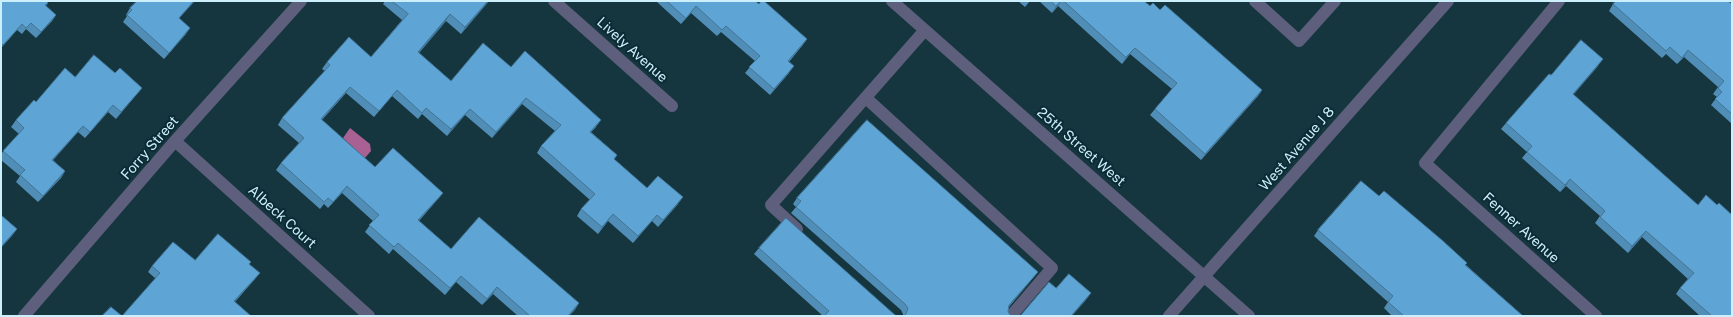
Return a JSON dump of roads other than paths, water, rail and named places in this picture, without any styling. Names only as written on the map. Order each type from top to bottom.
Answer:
[{"type":"street","name":"Forry Street","points":[[24,316],[175,141],[301,1]]},
{"type":"street","name":"Lively Avenue","points":[[554,1],[672,106]]},
{"type":"street","name":"25th Street West","points":[[892,1],[1249,316]]},
{"type":"street","points":[[1255,1],[1299,41],[1335,1]]},
{"type":"street","name":"West Avenue J 8","points":[[1169,316],[1448,1]]},
{"type":"street","name":"Fenner Avenue","points":[[1559,1],[1425,162],[1596,316]]},
{"type":"street","points":[[806,237],[771,205],[925,30]]},
{"type":"street","points":[[866,98],[1052,268],[1011,316]]},
{"type":"street","name":"Albeck Court","points":[[175,141],[369,316]]}]
